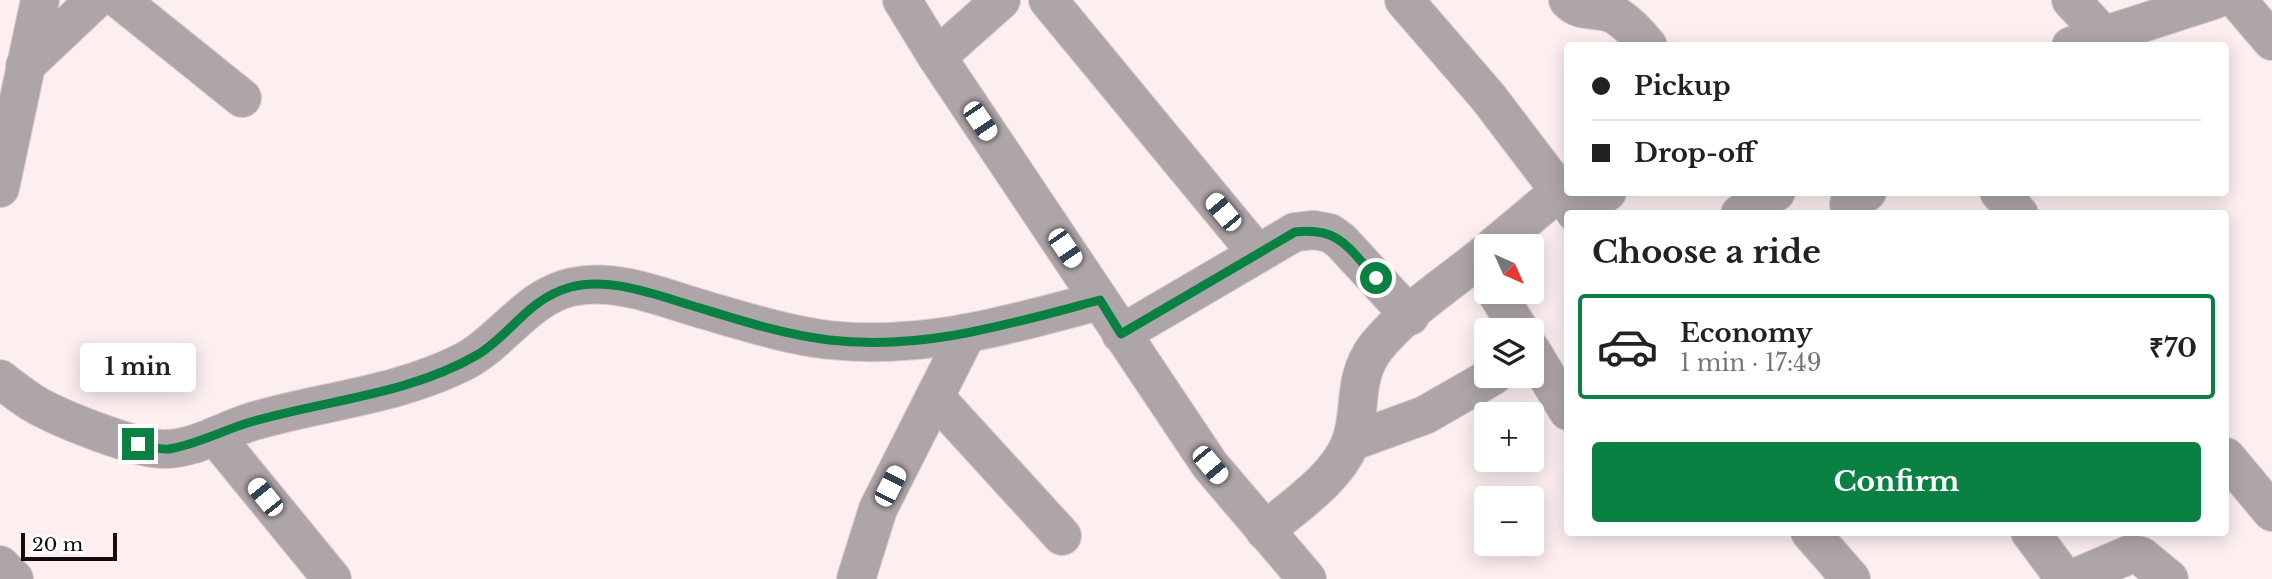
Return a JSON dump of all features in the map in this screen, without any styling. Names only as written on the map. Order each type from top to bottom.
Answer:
[{"type":"street","points":[[0,188],[40,0]]},
{"type":"street","points":[[26,66],[95,0]]},
{"type":"street","points":[[120,0],[242,98]]},
{"type":"street","points":[[902,0],[937,57],[1210,465],[1307,579]]},
{"type":"street","points":[[937,57],[1001,0]]},
{"type":"street","points":[[1048,0],[1257,253]]},
{"type":"street","points":[[1404,0],[1488,96],[1570,205]]},
{"type":"street","points":[[1568,0],[1585,11],[1614,15],[1644,42]]},
{"type":"street","points":[[2071,0],[2088,41],[2214,0]]},
{"type":"street","points":[[2237,0],[2272,41]]},
{"type":"street","points":[[1524,234],[1570,205],[1596,196]]},
{"type":"street","points":[[1747,210],[1769,196]]},
{"type":"street","points":[[2003,196],[2015,210]]},
{"type":"street","points":[[1121,334],[1295,232],[1314,230],[1330,233],[1341,241],[1410,316]]},
{"type":"street","points":[[1265,531],[1335,470],[1351,442],[1358,387],[1376,348],[1410,316],[1474,267]]},
{"type":"street","points":[[0,379],[38,406],[124,440],[166,450],[215,436],[253,421],[415,382],[481,353],[528,308],[571,287],[606,286],[654,293],[759,324],[829,340],[918,342],[966,335],[1100,300]]},
{"type":"street","points":[[856,579],[878,509],[966,335]]},
{"type":"street","points":[[1544,372],[1564,404]]},
{"type":"street","points":[[1351,442],[1425,415],[1474,387]]},
{"type":"street","points":[[935,397],[1062,536]]},
{"type":"street","points":[[215,436],[332,579]]},
{"type":"street","points":[[2229,461],[2272,512]]},
{"type":"street","points":[[1813,536],[1851,579]]},
{"type":"street","points":[[2033,536],[2065,579]]},
{"type":"street","points":[[2072,579],[2131,554],[2141,556],[2169,579]]},
{"type":"street","points":[[0,565],[14,579]]},
{"type":"route","points":[[138,444],[166,450],[201,441],[253,421],[415,382],[481,353],[528,308],[571,287],[606,286],[654,293],[699,308],[829,340],[918,342],[978,333],[1100,300],[1121,334],[1295,232],[1314,230],[1330,233],[1376,278]]}]
